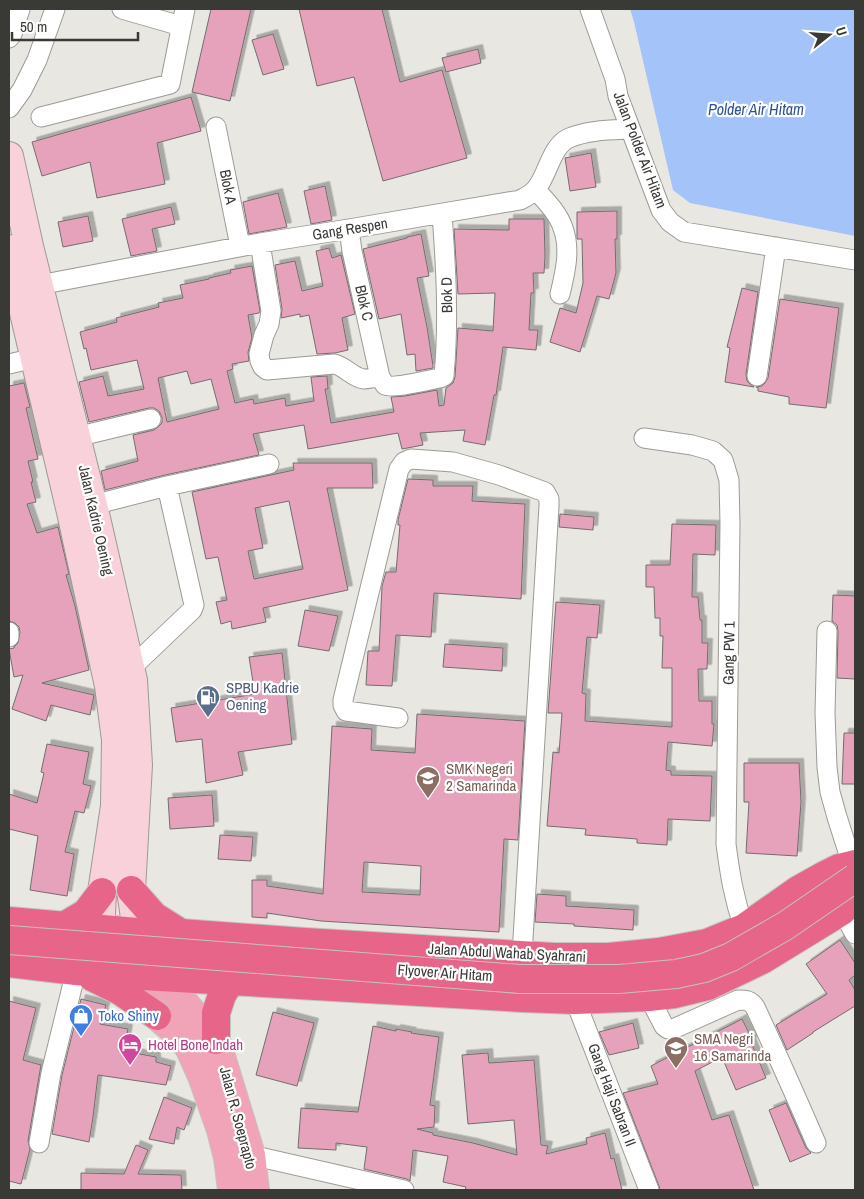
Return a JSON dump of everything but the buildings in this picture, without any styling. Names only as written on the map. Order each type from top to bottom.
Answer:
[{"type":"highway","name":"Jalan Abdul Wahab Syahrani","points":[[9,921],[137,932],[181,933],[554,957],[609,957],[659,952],[707,943],[744,928],[798,890],[839,868],[854,869]]},
{"type":"highway","name":"Flyover Air Hitam","points":[[9,940],[520,979],[619,979],[676,974],[704,968],[731,957],[785,926],[854,869]]},
{"type":"highway","points":[[131,890],[154,916],[181,933]]},
{"type":"highway","points":[[64,926],[86,913],[102,892]]},
{"type":"highway","points":[[9,963],[125,975],[407,992],[576,1000],[649,997],[675,994],[708,986],[762,960],[848,905]]},
{"type":"highway","points":[[407,992],[409,948]]},
{"type":"highway","points":[[79,971],[120,991],[157,1016]]},
{"type":"highway","points":[[216,1040],[216,1013],[222,995],[230,982]]},
{"type":"main road","name":"Jalan Kadrie Oening","points":[[9,156],[38,285],[33,358],[76,437],[133,680],[138,765],[131,890],[137,932]]},
{"type":"main road","name":"Jalan Kadrie Oening","points":[[9,249],[33,358],[71,512],[109,686],[116,740],[115,806],[102,892],[100,929]]},
{"type":"main road","name":"Jalan R. Soeprapto","points":[[100,929],[125,975],[157,1016],[176,1032],[189,1047],[222,1130],[232,1190]]},
{"type":"main road","name":"Jalan R. Soeprapto","points":[[137,932],[162,977],[216,1040],[251,1155],[255,1190]]},
{"type":"street","points":[[9,38],[20,9]]},
{"type":"street","points":[[9,108],[22,90],[37,60],[55,9]]},
{"type":"street","points":[[41,117],[170,84],[183,17],[122,9]]},
{"type":"street","name":"Jalan Polder Air Hitam","points":[[590,9],[615,79],[618,96],[630,129],[661,210],[670,222],[684,232],[855,260]]},
{"type":"street","name":"Blok A","points":[[216,127],[240,246]]},
{"type":"street","points":[[560,294],[566,267],[567,246],[563,228],[551,206],[536,190],[558,147],[568,139],[595,132],[630,129]]},
{"type":"street","name":"Gang Respen","points":[[38,285],[240,246],[520,200],[536,190]]},
{"type":"street","name":"Blok D","points":[[380,377],[382,383],[388,387],[444,376],[447,342],[446,271],[442,214]]},
{"type":"street","name":"Blok C","points":[[349,229],[352,251],[380,377]]},
{"type":"street","points":[[260,243],[271,311],[269,324],[259,354],[263,367],[267,370],[334,364],[361,378],[380,377]]},
{"type":"street","points":[[758,376],[776,247]]},
{"type":"street","points":[[76,437],[151,419]]},
{"type":"street","name":"Gang PW 1","points":[[644,438],[692,444],[713,451],[723,460],[729,480],[726,844],[732,886],[744,928]]},
{"type":"street","points":[[398,718],[346,711],[343,700],[399,469],[404,462],[411,459],[453,462],[499,475],[545,492],[550,506],[522,955]]},
{"type":"street","points":[[93,505],[167,486],[269,464]]},
{"type":"street","points":[[130,669],[192,610],[194,605],[167,486]]},
{"type":"street","points":[[826,631],[827,767],[830,792],[854,869]]},
{"type":"street","points":[[848,905],[855,934]]},
{"type":"street","points":[[39,1142],[51,1073],[79,971]]},
{"type":"street","points":[[649,997],[664,1026],[668,1029],[673,1029],[738,1000],[751,1002],[780,1059],[816,1143]]},
{"type":"street","name":"Gang Haji Sabran II","points":[[576,1000],[649,1190]]},
{"type":"street","points":[[251,1155],[404,1190]]},
{"type":"water","name":"Polder Air Hitam","points":[[630,9],[855,9],[855,236],[690,203],[673,190]]},
{"type":"place","name":"SPBU Kadrie Oening","points":[[208,718]]},
{"type":"place","name":"SMK Negeri 2 Samarinda","points":[[428,799]]},
{"type":"place","name":"Toko Shiny","points":[[81,1037]]},
{"type":"place","name":"Hotel Bone Indah","points":[[130,1066]]},
{"type":"place","name":"SMA Negri 16 Samarinda","points":[[676,1069]]}]
